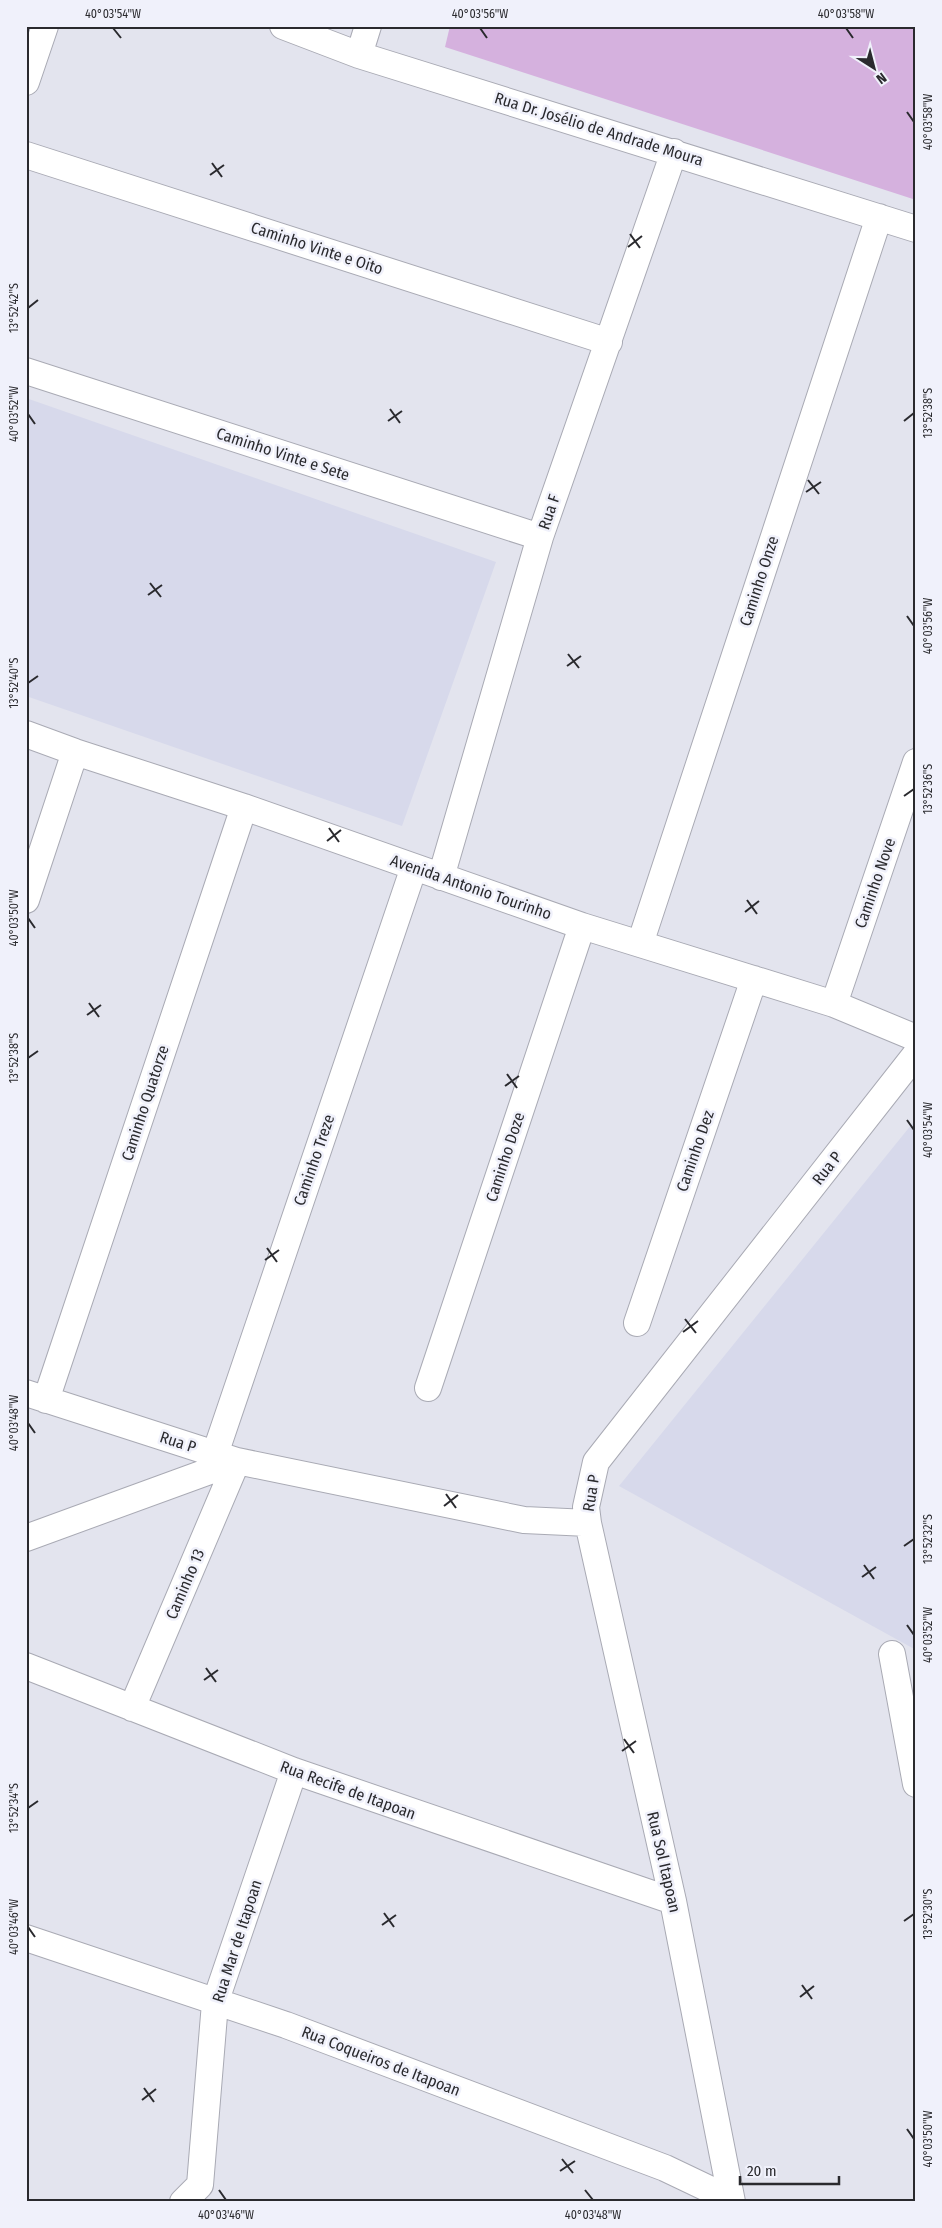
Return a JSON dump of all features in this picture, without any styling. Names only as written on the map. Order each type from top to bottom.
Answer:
[{"type":"street","points":[[26,82],[45,26]]},
{"type":"street","name":"Rua Dr. Josélio de Andrade Moura","points":[[283,26],[358,55],[916,229]]},
{"type":"street","points":[[358,55],[368,26]]},
{"type":"street","name":"Rua F","points":[[441,877],[540,537],[674,152]]},
{"type":"street","name":"Caminho Vinte e Oito","points":[[26,155],[608,342]]},
{"type":"street","name":"Caminho Onze","points":[[640,944],[879,217]]},
{"type":"street","name":"Caminho Vinte e Sete","points":[[26,371],[540,537]]},
{"type":"street","name":"Avenida Antonio Tourinho","points":[[26,734],[75,752],[244,807],[582,926],[834,1004],[916,1038]]},
{"type":"street","points":[[26,900],[75,752]]},
{"type":"street","name":"Caminho Nove","points":[[834,1004],[916,762]]},
{"type":"street","name":"Caminho Quatorze","points":[[36,1396],[244,807]]},
{"type":"street","name":"Caminho Treze","points":[[226,1458],[414,867]]},
{"type":"street","name":"Caminho Doze","points":[[428,1388],[582,926]]},
{"type":"street","name":"Caminho Dez","points":[[637,1322],[754,979]]},
{"type":"street","name":"Rua P","points":[[36,1396],[226,1458],[524,1520],[588,1523],[586,1507],[596,1462],[916,1054]]},
{"type":"street","points":[[26,1538],[226,1458]]},
{"type":"street","name":"Caminho 13","points":[[132,1708],[226,1458]]},
{"type":"street","name":"Rua Sol Itapoan","points":[[588,1523],[673,1901],[731,2200]]},
{"type":"street","points":[[892,1654],[916,1784]]},
{"type":"street","name":"Rua Recife de Itapoan","points":[[26,1666],[294,1771],[673,1901]]},
{"type":"street","name":"Rua Mar de Itapoan","points":[[185,2201],[200,2185],[215,2003],[294,1771]]},
{"type":"street","name":"Rua Coqueiros de Itapoan","points":[[26,1938],[215,2003],[286,2025],[665,2168],[731,2200]]},
{"type":"shaded area","points":[[450,26],[916,26],[916,200],[445,47]]},
{"type":"shaded area","points":[[26,398],[496,562],[402,826],[26,696]]},
{"type":"shaded area","points":[[916,1119],[916,1650],[619,1486]]}]
